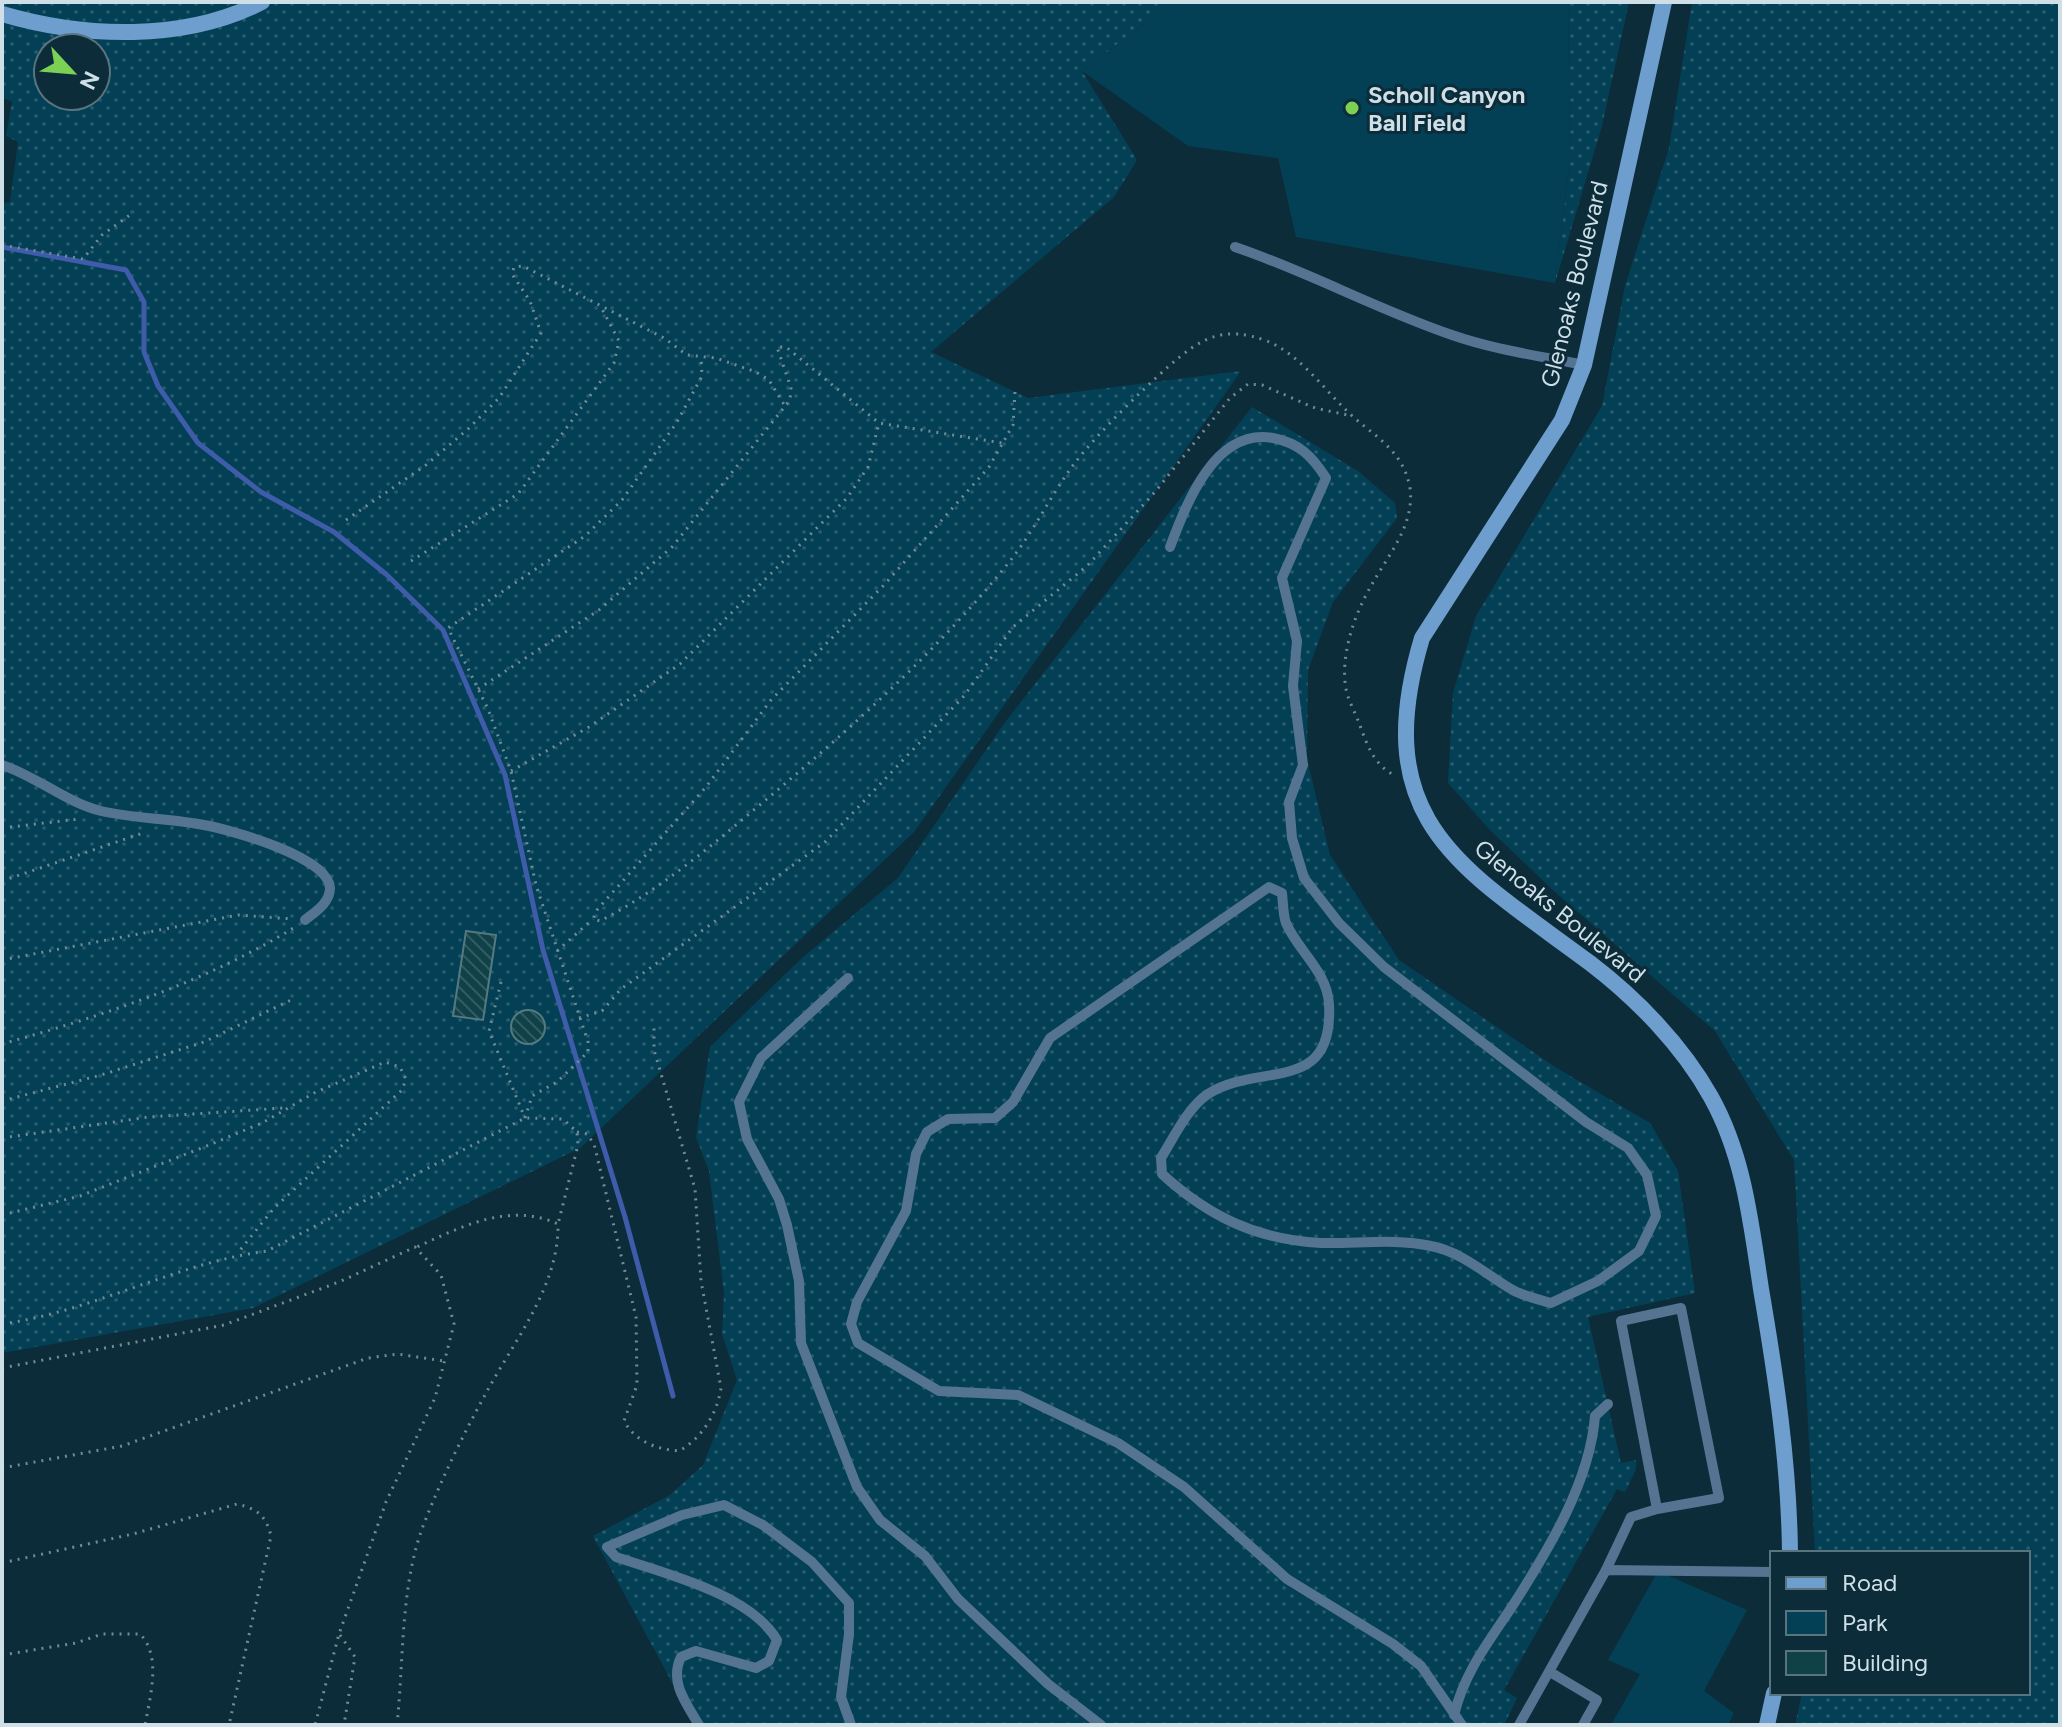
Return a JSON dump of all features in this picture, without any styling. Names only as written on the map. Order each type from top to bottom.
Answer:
[{"type":"street","points":[[2,14],[45,27],[97,32],[152,30],[209,21],[262,2]]},
{"type":"street","name":"Glenoaks Boulevard","points":[[1664,2],[1584,365],[1562,420],[1422,638],[1411,675],[1406,720],[1409,766],[1436,836],[1461,865],[1508,906],[1592,965],[1648,1013],[1710,1094],[1729,1133],[1745,1184],[1783,1425],[1790,1551]]},
{"type":"street","points":[[1767,1725],[1774,1695]]},
{"type":"lane","points":[[1235,247],[1285,264],[1369,303],[1453,336],[1584,365]]},
{"type":"lane","points":[[1170,547],[1183,513],[1215,460],[1238,440],[1256,436],[1283,440],[1310,454],[1326,478],[1282,578],[1297,641],[1293,686],[1303,765],[1289,802],[1292,838],[1304,878],[1339,923],[1384,967],[1586,1122],[1628,1148],[1647,1175],[1656,1216],[1639,1251],[1598,1281],[1551,1303],[1514,1291],[1461,1255],[1430,1245],[1319,1243],[1261,1235],[1225,1222],[1173,1184],[1162,1174],[1161,1158],[1207,1095],[1257,1077],[1301,1069],[1318,1058],[1326,1034],[1329,1002],[1315,964],[1285,922],[1282,893],[1269,887],[1050,1038],[1013,1102],[995,1118],[948,1119],[927,1132],[916,1154],[906,1211],[857,1302],[851,1324],[858,1343],[939,1391],[1018,1395],[1118,1443],[1184,1487],[1287,1579],[1393,1644],[1421,1666],[1462,1725]]},
{"type":"lane","points":[[2,765],[97,811],[171,820],[244,836],[313,864],[328,878],[330,891],[322,907],[305,920]]},
{"type":"lane","points":[[848,978],[761,1058],[739,1102],[747,1139],[779,1199],[787,1225],[799,1281],[801,1343],[857,1487],[880,1520],[925,1556],[958,1599],[1048,1684],[1101,1725]]},
{"type":"lane","points":[[1519,1725],[1606,1570],[1631,1517],[1719,1498],[1681,1308],[1621,1321],[1657,1509]]},
{"type":"lane","points":[[1454,1715],[1460,1688],[1479,1652],[1548,1548],[1594,1438],[1595,1416],[1608,1404]]},
{"type":"lane","points":[[699,1725],[677,1687],[677,1665],[681,1657],[696,1651],[756,1668],[769,1661],[777,1640],[769,1627],[743,1606],[616,1557],[607,1547],[682,1515],[724,1505],[763,1525],[812,1562],[849,1603],[849,1634],[841,1697],[851,1725]]},
{"type":"lane","points":[[1606,1570],[1770,1572]]},
{"type":"lane","points":[[1550,1672],[1597,1700],[1583,1725]]},
{"type":"path","points":[[2,245],[83,259],[102,235],[134,212]]},
{"type":"path","points":[[346,520],[426,465],[499,398],[541,333],[530,301],[512,274],[514,267],[523,266],[664,338],[687,355],[756,372],[769,380],[785,406]]},
{"type":"path","points":[[411,561],[518,494],[544,462],[614,363],[619,341],[600,306]]},
{"type":"path","points":[[593,919],[600,921],[629,906],[720,839],[837,739],[942,642],[1013,557],[1075,462],[1170,365],[1208,339],[1232,331],[1269,342],[1296,360],[1352,416],[1386,441],[1404,466],[1410,512],[1399,540],[1368,590],[1347,645],[1346,690],[1370,752],[1382,769],[1415,787]]},
{"type":"path","points":[[478,689],[599,610],[672,547],[790,400],[791,388],[777,347],[786,347],[879,423],[1002,443]]},
{"type":"path","points":[[525,1118],[532,1096],[557,1082],[588,1052],[588,1042],[536,885],[511,771],[478,689],[448,628],[585,536],[622,500],[677,422],[702,376],[701,356]]},
{"type":"path","points":[[579,1018],[602,1011],[621,989],[825,842],[964,696],[1013,627],[1087,566],[1155,492],[1230,398],[1248,384],[1262,385],[1315,408],[1352,416]]},
{"type":"path","points":[[557,951],[593,919],[597,910],[706,787],[771,700],[883,586],[989,467],[1013,425],[1015,392]]},
{"type":"path","points":[[511,771],[589,727],[680,664],[847,498],[868,467],[879,423]]},
{"type":"path","points":[[2,828],[83,819]]},
{"type":"path","points":[[2,881],[171,820]]},
{"type":"path","points":[[2,960],[238,915],[305,920]]},
{"type":"path","points":[[2,1044],[106,1013],[233,961],[305,920]]},
{"type":"path","points":[[501,982],[489,1031],[525,1118]]},
{"type":"path","points":[[2,1101],[101,1075],[204,1042],[291,1000]]},
{"type":"path","points":[[2,1324],[78,1308],[237,1255],[267,1251],[525,1118],[563,1119],[577,1132],[587,1134],[594,1144],[636,1317],[637,1385],[624,1421],[631,1432],[646,1443],[679,1451],[692,1444],[706,1426],[719,1403],[721,1388],[701,1281],[695,1189],[654,1050],[654,1028]]},
{"type":"path","points":[[2,1215],[80,1196],[262,1123],[385,1062],[400,1067],[406,1079],[402,1090],[274,1208],[237,1255]]},
{"type":"path","points":[[2,1138],[149,1117],[287,1108]]},
{"type":"path","points":[[398,1724],[411,1571],[423,1524],[484,1397],[545,1287],[558,1247],[558,1224],[578,1145],[577,1132]]},
{"type":"path","points":[[2,1368],[224,1325],[339,1282],[462,1226],[507,1215],[536,1214],[558,1224]]},
{"type":"path","points":[[315,1725],[339,1634],[386,1502],[435,1398],[454,1324],[441,1275],[415,1247]]},
{"type":"path","points":[[2,1468],[122,1446],[368,1358],[398,1354],[444,1361]]},
{"type":"path","points":[[2,1563],[133,1534],[237,1504],[254,1508],[266,1520],[271,1536],[229,1725]]},
{"type":"path","points":[[2,1655],[76,1643],[102,1634],[140,1634],[148,1642],[152,1659],[145,1725]]},
{"type":"path","points":[[339,1634],[355,1657],[344,1725]]},
{"type":"green space","points":[[2,2],[1173,2],[1082,71],[1137,160],[1114,197],[931,352],[1028,398],[1241,371],[914,832],[580,1148],[253,1308],[2,1353],[2,203],[10,202],[18,142],[6,136],[12,102],[2,97]]},
{"type":"green space","name":"Scholl Canyon Ball Field","points":[[1173,2],[1568,2],[1570,158],[1555,283],[1296,237],[1278,158],[1188,146],[1082,71]]},
{"type":"green space","points":[[1568,2],[1629,2],[1602,126],[1555,283],[1570,158]]},
{"type":"green space","points":[[1692,2],[2060,2],[2060,1725],[1795,1725],[1802,1695],[2030,1695],[2030,1551],[1815,1551],[1794,1160],[1715,1031],[1555,892],[1490,830],[1448,783],[1453,693],[1476,616],[1602,406],[1625,286],[1669,148]]},
{"type":"green space","points":[[1252,407],[1358,471],[1395,503],[1397,518],[1333,602],[1308,670],[1307,759],[1330,855],[1399,960],[1555,1067],[1650,1123],[1678,1171],[1695,1293],[1588,1317],[1621,1463],[1636,1460],[1636,1469],[1625,1492],[1617,1489],[1504,1690],[1517,1698],[1504,1725],[695,1725],[593,1536],[670,1495],[703,1465],[737,1380],[722,1334],[724,1293],[709,1171],[696,1137],[710,1047],[802,958],[898,878],[1006,721]]},
{"type":"green space","points":[[1658,1571],[1747,1610],[1704,1691],[1734,1713],[1728,1725],[1611,1725],[1640,1674],[1608,1660]]},
{"type":"building","points":[[466,931],[496,935],[483,1020],[453,1016]]},
{"type":"building","points":[[528,1010],[540,1015],[545,1027],[540,1039],[528,1044],[516,1039],[511,1027],[516,1015]]},
{"type":"waterway","points":[[2,247],[126,270],[144,302],[144,352],[158,386],[198,443],[261,492],[334,532],[387,575],[443,630],[505,775],[543,950],[625,1217],[673,1396]]},
{"type":"place","name":"Scholl Canyon Ball Field","points":[[1352,108]]}]
